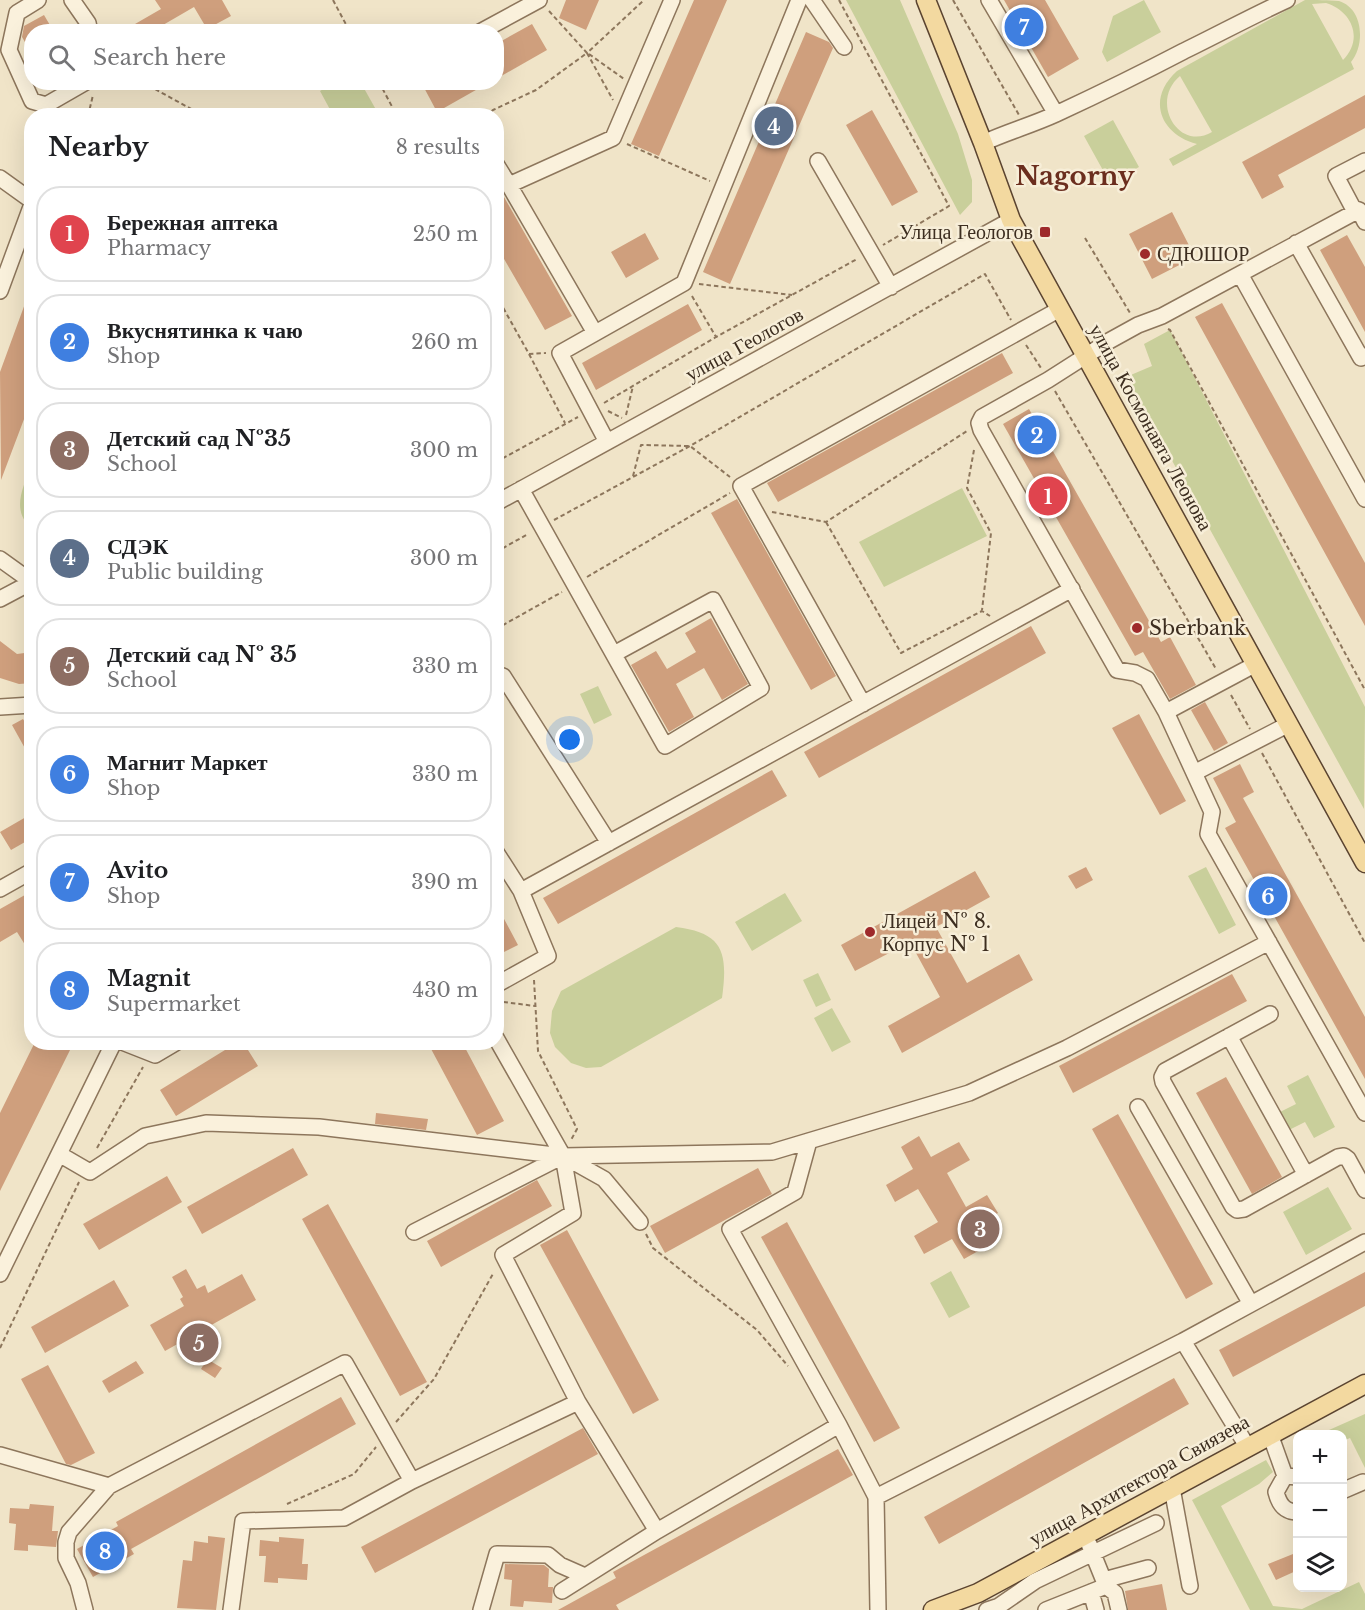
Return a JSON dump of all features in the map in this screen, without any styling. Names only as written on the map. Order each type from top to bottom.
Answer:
[{"type":"main road","name":"улица Космонавта Леонова","points":[[930,1],[1011,220],[1363,854]]},
{"type":"main road","name":"улица Архитектора Свиязева","points":[[934,1610],[978,1593],[1365,1384]]},
{"type":"street","points":[[24,83],[9,50],[17,13],[38,0]]},
{"type":"street","points":[[72,0],[88,24]]},
{"type":"street","points":[[495,24],[539,0]]},
{"type":"street","points":[[509,185],[614,138],[672,0]]},
{"type":"street","points":[[607,442],[594,408],[560,353],[684,283],[799,0]]},
{"type":"street","points":[[812,0],[844,47]]},
{"type":"street","points":[[989,0],[1056,114]]},
{"type":"street","points":[[983,143],[1005,133],[1026,128],[1056,114],[1287,0]]},
{"type":"street","points":[[27,90],[32,101],[46,105],[85,90]]},
{"type":"street","points":[[818,161],[891,287]]},
{"type":"street","points":[[1365,161],[1336,176],[1353,208],[1362,216],[1296,243],[1162,316],[1138,325],[982,417],[980,423],[981,430],[1117,670],[1135,673],[1146,679],[1166,712],[1212,812],[1208,834],[1365,1113]]},
{"type":"street","points":[[504,177],[595,333]]},
{"type":"street","points":[[0,178],[24,197]]},
{"type":"street","name":"улица Геологов","points":[[504,498],[1011,220]]},
{"type":"street","points":[[0,291],[24,225]]},
{"type":"street","points":[[1296,243],[1360,358],[1365,356]]},
{"type":"street","points":[[1240,274],[1365,499]]},
{"type":"street","points":[[864,704],[741,486],[1060,309]]},
{"type":"street","points":[[521,489],[665,746],[761,688],[713,600],[614,654]]},
{"type":"street","points":[[0,559],[24,576]]},
{"type":"street","points":[[0,599],[24,586]]},
{"type":"street","points":[[520,891],[1072,589]]},
{"type":"street","points":[[1166,712],[1256,664]]},
{"type":"street","points":[[504,681],[609,843]]},
{"type":"street","points":[[0,707],[24,706]]},
{"type":"street","points":[[1194,773],[1289,724]]},
{"type":"street","points":[[504,865],[520,891],[548,956],[504,980]]},
{"type":"street","points":[[0,889],[24,876]]},
{"type":"street","points":[[59,1154],[90,1172],[145,1136],[206,1123],[319,1127],[563,1156],[772,1152],[969,1093],[1067,1048],[1269,942]]},
{"type":"street","points":[[1270,1014],[1165,1071],[1162,1077],[1163,1082],[1233,1208],[1244,1209],[1338,1157],[1344,1156],[1365,1190]]},
{"type":"street","points":[[1229,1036],[1306,1175]]},
{"type":"street","points":[[0,1274],[110,1050]]},
{"type":"street","points":[[143,1050],[155,1055],[163,1050]]},
{"type":"street","points":[[503,1050],[563,1156],[573,1213],[503,1255],[578,1402],[657,1531]]},
{"type":"street","points":[[1138,1107],[1251,1304]]},
{"type":"street","points":[[809,1141],[795,1192],[730,1230],[839,1425],[876,1497],[878,1610]]},
{"type":"street","points":[[563,1156],[604,1179],[640,1222]]},
{"type":"street","points":[[414,1232],[563,1156]]},
{"type":"street","points":[[876,1497],[1183,1341],[1365,1242]]},
{"type":"street","points":[[1183,1341],[1247,1446]]},
{"type":"street","points":[[85,1610],[78,1583],[66,1558],[66,1542],[69,1532],[109,1486],[345,1363],[412,1481]]},
{"type":"street","points":[[231,1610],[243,1521],[344,1518],[412,1481],[578,1402]]},
{"type":"street","points":[[562,1591],[657,1531],[839,1425]]},
{"type":"street","points":[[1270,1434],[1291,1476],[1276,1492],[1278,1503],[1288,1511],[1293,1512]]},
{"type":"street","points":[[0,1455],[109,1486]]},
{"type":"street","points":[[1347,1489],[1363,1482]]},
{"type":"street","points":[[1172,1488],[1190,1586]]},
{"type":"street","points":[[987,1610],[999,1606],[1035,1581],[1156,1523]]},
{"type":"street","points":[[1086,1536],[1105,1583],[1115,1593],[1119,1610]]},
{"type":"street","points":[[481,1610],[497,1554],[548,1555],[560,1565],[585,1576]]},
{"type":"street","points":[[1046,1610],[1091,1592],[1105,1583],[1148,1568]]},
{"type":"street","points":[[1091,1592],[1095,1610]]},
{"type":"path","points":[[333,0],[346,24]]},
{"type":"path","points":[[539,0],[587,53],[635,86]]},
{"type":"path","points":[[497,108],[536,90],[587,53],[644,0]]},
{"type":"path","points":[[504,457],[949,206],[839,0]]},
{"type":"path","points":[[953,0],[1026,128]]},
{"type":"path","points":[[587,53],[622,117]]},
{"type":"path","points":[[89,108],[90,90]]},
{"type":"path","points":[[155,90],[189,108]]},
{"type":"path","points":[[382,90],[392,108]]},
{"type":"path","points":[[614,138],[724,187]]},
{"type":"path","points":[[1085,238],[1138,325],[1170,330],[1365,690]]},
{"type":"path","points":[[504,548],[690,446],[985,274],[1224,682],[1365,943]]},
{"type":"path","points":[[684,283],[792,295]]},
{"type":"path","points":[[684,283],[716,337]]},
{"type":"path","points":[[504,309],[565,423]]},
{"type":"path","points":[[529,354],[560,353]]},
{"type":"path","points":[[594,408],[625,420],[633,386]]},
{"type":"path","points":[[754,508],[826,522],[980,423]]},
{"type":"path","points":[[980,423],[967,488],[991,533],[982,611]]},
{"type":"path","points":[[504,624],[741,486],[690,446],[641,445],[633,476]]},
{"type":"path","points":[[826,522],[901,653],[982,611]]},
{"type":"path","points":[[982,611],[1005,626]]},
{"type":"path","points":[[533,964],[538,1051],[577,1130],[563,1156]]},
{"type":"path","points":[[504,1001],[535,1006]]},
{"type":"path","points":[[0,1348],[85,1170],[151,1053]]},
{"type":"path","points":[[640,1222],[654,1248],[757,1330],[794,1373]]},
{"type":"path","points":[[280,1507],[354,1474],[434,1379],[503,1255]]},
{"type":"green space","points":[[846,0],[900,0],[958,134],[972,180],[972,202],[960,215]]},
{"type":"green space","points":[[1144,0],[1161,32],[1107,62],[1102,52],[1113,16]]},
{"type":"green space","points":[[1305,0],[1339,1],[1347,5],[1357,19],[1360,28],[1359,46],[1351,62],[1354,69],[1173,166],[1169,159],[1197,144],[1174,132],[1166,124],[1162,114],[1160,104],[1162,93],[1167,82],[1177,71]],"holes":[[[1326,3],[1343,12],[1352,27],[1353,43],[1343,60],[1312,4]],[[1180,76],[1212,132],[1200,136],[1189,135],[1179,130],[1172,121],[1167,99],[1171,87]]]},
{"type":"green space","points":[[365,90],[375,108],[329,108],[320,91]]},
{"type":"green space","points":[[1113,120],[1139,167],[1110,183],[1084,136]]},
{"type":"green space","points":[[1170,330],[1365,707],[1364,809],[1126,377],[1152,366],[1144,344]]},
{"type":"green space","points":[[24,485],[24,519],[20,506]]},
{"type":"green space","points":[[962,488],[987,536],[884,587],[859,542]]},
{"type":"green space","points":[[598,686],[612,715],[594,724],[580,694]]},
{"type":"green space","points":[[1206,867],[1236,925],[1219,934],[1188,876]]},
{"type":"green space","points":[[785,893],[802,921],[752,951],[735,922]]},
{"type":"green space","points":[[676,927],[704,934],[719,948],[723,957],[724,969],[722,998],[601,1067],[586,1068],[571,1063],[555,1047],[550,1033],[552,1011],[561,991]]},
{"type":"green space","points":[[818,973],[831,1000],[816,1007],[803,980]]},
{"type":"green space","points":[[832,1008],[851,1042],[832,1052],[814,1018]]},
{"type":"green space","points":[[1308,1075],[1335,1127],[1314,1138],[1305,1122],[1289,1130],[1280,1112],[1296,1104],[1287,1086]]},
{"type":"green space","points":[[1328,1187],[1352,1229],[1306,1255],[1283,1212]]},
{"type":"green space","points":[[951,1271],[970,1307],[949,1318],[930,1283]]},
{"type":"green space","points":[[1365,1414],[1365,1468],[1350,1438],[1347,1439],[1347,1430],[1329,1430]]},
{"type":"green space","points":[[1266,1460],[1273,1472],[1259,1484],[1221,1506],[1273,1606],[1302,1609],[1338,1592],[1347,1592],[1347,1588],[1359,1582],[1365,1594],[1365,1610],[1250,1610],[1192,1500]]},
{"type":"building","points":[[155,0],[222,0],[231,16],[216,24],[204,24],[194,7],[165,24],[135,24],[161,9]]},
{"type":"building","points":[[566,0],[599,0],[586,30],[559,18]]},
{"type":"building","points":[[694,0],[727,0],[659,156],[631,144]]},
{"type":"building","points":[[1004,0],[1045,0],[1079,59],[1048,77]]},
{"type":"building","points":[[44,15],[49,24],[28,24]]},
{"type":"building","points":[[532,24],[547,50],[504,74],[504,40]]},
{"type":"building","points":[[806,32],[829,42],[833,48],[730,284],[703,272]]},
{"type":"building","points":[[425,90],[476,90],[444,108],[435,108]]},
{"type":"building","points":[[1365,95],[1365,128],[1278,175],[1284,187],[1262,199],[1242,162]]},
{"type":"building","points":[[872,110],[918,192],[892,206],[846,125]]},
{"type":"building","points":[[504,197],[572,316],[545,330],[504,259]]},
{"type":"building","points":[[1172,212],[1195,257],[1152,279],[1129,234]]},
{"type":"building","points":[[645,233],[659,259],[626,278],[611,252]]},
{"type":"building","points":[[1347,235],[1365,267],[1365,332],[1320,250]]},
{"type":"building","points":[[1222,303],[1365,563],[1365,626],[1195,317]]},
{"type":"building","points":[[688,304],[702,330],[596,390],[582,363]]},
{"type":"building","points":[[24,306],[24,419],[1,480],[0,372]]},
{"type":"building","points":[[1002,353],[1013,373],[778,502],[767,483]]},
{"type":"building","points":[[1029,409],[1161,642],[1170,637],[1196,685],[1170,699],[1143,652],[1135,656],[1003,424]]},
{"type":"building","points":[[737,499],[836,676],[811,690],[711,513]]},
{"type":"building","points":[[711,618],[748,684],[722,700],[704,668],[676,684],[694,717],[669,732],[631,665],[656,651],[667,669],[696,652],[685,633]]},
{"type":"building","points":[[1031,626],[1046,653],[819,778],[804,752]]},
{"type":"building","points":[[0,641],[17,654],[24,653],[24,684],[0,678]]},
{"type":"building","points":[[1205,702],[1228,743],[1214,751],[1191,710]]},
{"type":"building","points":[[1139,714],[1186,801],[1160,815],[1112,728]]},
{"type":"building","points":[[23,719],[24,721],[24,747],[12,725]]},
{"type":"building","points":[[1240,764],[1254,792],[1243,798],[1365,1017],[1365,1079],[1225,828],[1236,822],[1213,778]]},
{"type":"building","points":[[772,770],[787,796],[558,924],[543,898]]},
{"type":"building","points":[[24,818],[24,843],[11,850],[0,832]]},
{"type":"building","points":[[1086,867],[1093,880],[1076,889],[1068,876]]},
{"type":"building","points":[[975,871],[990,897],[936,927],[967,983],[1019,954],[1033,980],[902,1053],[888,1026],[940,997],[910,942],[855,971],[841,945]]},
{"type":"building","points":[[24,896],[24,943],[17,932],[0,942],[0,909]]},
{"type":"building","points":[[504,919],[518,945],[504,952]]},
{"type":"building","points":[[1232,974],[1247,1001],[1073,1093],[1059,1066]]},
{"type":"building","points":[[31,1050],[70,1050],[0,1191],[0,1113]]},
{"type":"building","points":[[225,1050],[248,1050],[258,1066],[176,1116],[160,1090]]},
{"type":"building","points":[[432,1050],[466,1050],[504,1121],[477,1135]]},
{"type":"building","points":[[1226,1077],[1282,1177],[1252,1194],[1196,1093]]},
{"type":"building","points":[[376,1113],[428,1119],[426,1130],[375,1124]]},
{"type":"building","points":[[1118,1114],[1213,1284],[1186,1299],[1092,1129]]},
{"type":"building","points":[[919,1136],[931,1157],[959,1142],[970,1160],[947,1173],[966,1207],[987,1195],[998,1213],[969,1230],[980,1250],[964,1259],[952,1239],[924,1254],[914,1236],[938,1222],[918,1189],[895,1202],[886,1185],[913,1169],[901,1147]]},
{"type":"building","points":[[293,1148],[308,1175],[202,1234],[187,1207]]},
{"type":"building","points":[[758,1168],[772,1194],[665,1253],[650,1226]]},
{"type":"building","points":[[167,1176],[182,1202],[99,1250],[83,1224]]},
{"type":"building","points":[[537,1180],[552,1206],[441,1267],[427,1241]]},
{"type":"building","points":[[328,1204],[427,1382],[400,1396],[302,1219]]},
{"type":"building","points":[[787,1222],[900,1428],[874,1442],[761,1237]]},
{"type":"building","points":[[567,1230],[659,1400],[633,1414],[540,1245]]},
{"type":"building","points":[[186,1269],[197,1289],[205,1285],[208,1293],[242,1274],[256,1300],[165,1351],[150,1325],[184,1306],[180,1299],[183,1297],[172,1277]]},
{"type":"building","points":[[1365,1272],[1365,1306],[1233,1377],[1219,1350]]},
{"type":"building","points":[[114,1280],[129,1306],[45,1353],[31,1327]]},
{"type":"building","points":[[207,1359],[222,1368],[215,1378],[201,1369]]},
{"type":"building","points":[[136,1361],[144,1373],[109,1393],[102,1381]]},
{"type":"building","points":[[48,1365],[95,1453],[71,1465],[66,1464],[21,1379]]},
{"type":"building","points":[[1174,1378],[1189,1404],[939,1544],[924,1517]]},
{"type":"building","points":[[341,1397],[356,1424],[131,1549],[134,1554],[93,1577],[77,1549],[118,1526],[116,1522]]},
{"type":"building","points":[[583,1428],[598,1454],[375,1573],[361,1547]]},
{"type":"building","points":[[838,1449],[853,1475],[616,1605],[619,1610],[558,1610],[616,1578],[613,1572]]},
{"type":"building","points":[[30,1504],[54,1506],[52,1531],[58,1531],[56,1547],[28,1545],[28,1551],[14,1550],[16,1524],[9,1523],[10,1508],[29,1509]]},
{"type":"building","points":[[208,1536],[225,1538],[216,1610],[177,1608],[183,1560],[192,1561],[194,1541],[208,1543]]},
{"type":"building","points":[[279,1537],[304,1539],[302,1564],[308,1564],[307,1580],[278,1578],[278,1583],[264,1582],[266,1556],[259,1556],[260,1540],[279,1542]]},
{"type":"building","points":[[1293,1554],[1293,1572],[1276,1580],[1268,1564]]},
{"type":"building","points":[[505,1564],[544,1565],[549,1569],[548,1587],[553,1587],[552,1603],[524,1601],[523,1607],[510,1606],[512,1580],[504,1579]]},
{"type":"building","points":[[1162,1584],[1167,1610],[1128,1610],[1125,1591]]},
{"type":"place","name":"Avito","points":[[1024,27]]},
{"type":"place","name":"СДЭК","points":[[774,126]]},
{"type":"place","name":"Улица Геологов","points":[[1045,232]]},
{"type":"place","name":"СДЮШОР","points":[[1145,254]]},
{"type":"place","name":"Вкуснятинка к чаю","points":[[1037,435]]},
{"type":"place","name":"Бережная аптека","points":[[1048,496]]},
{"type":"place","name":"Sberbank","points":[[1137,628]]},
{"type":"place","name":"Магнит Маркет","points":[[1268,896]]},
{"type":"place","name":"Лицей № 8. Корпус № 1","points":[[870,932]]},
{"type":"place","name":"Детский сад №35","points":[[980,1229]]},
{"type":"place","name":"Детский сад № 35","points":[[199,1343]]},
{"type":"place","name":"Magnit","points":[[105,1551]]},
{"type":"district","name":"Nagorny","points":[[1075,176]]}]
